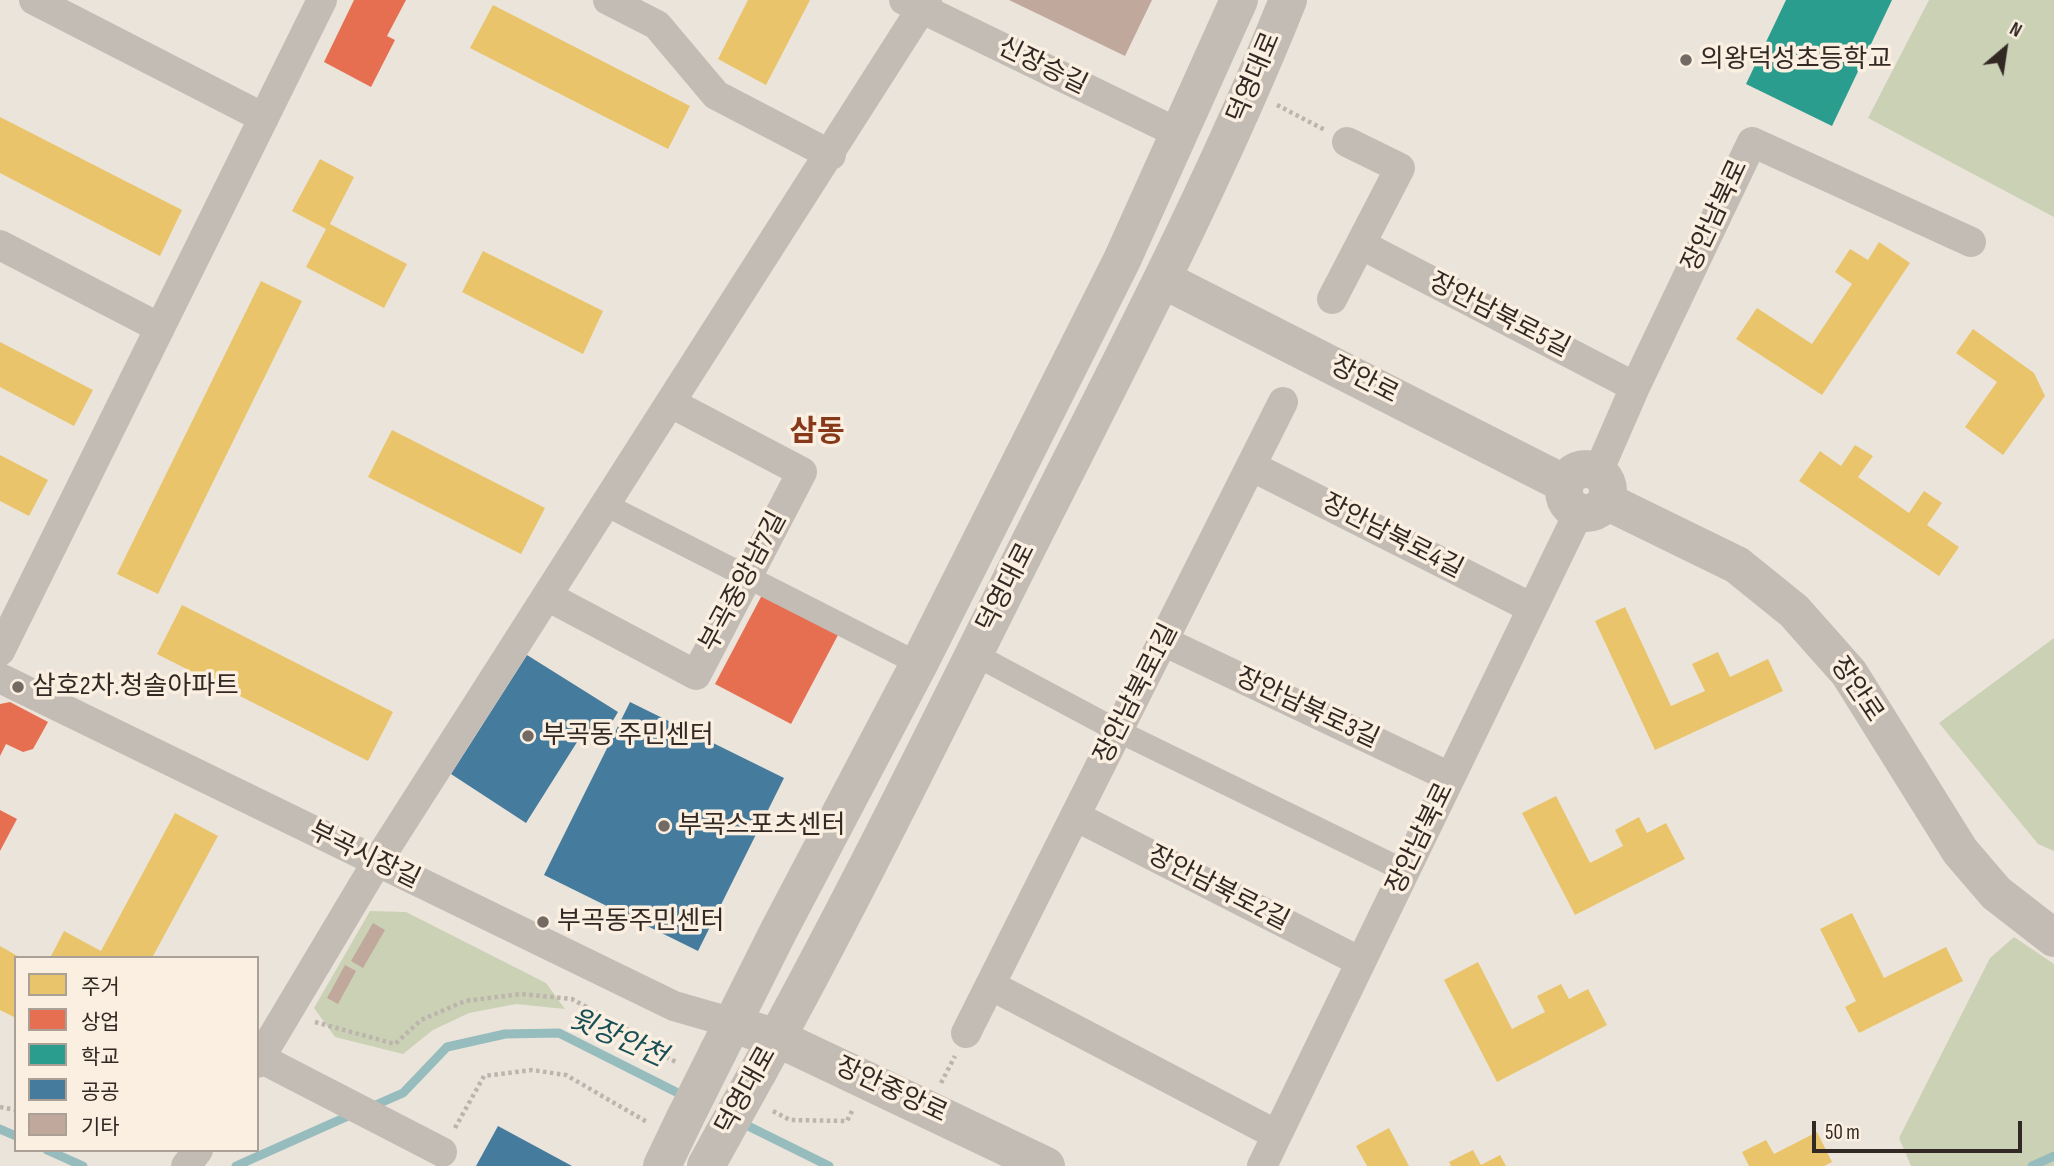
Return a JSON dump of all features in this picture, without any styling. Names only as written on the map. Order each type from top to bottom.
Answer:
[{"type":"street","points":[[34,0],[264,118]]},
{"type":"street","points":[[0,651],[322,0]]},
{"type":"street","points":[[608,0],[657,25],[716,94],[831,155]]},
{"type":"street","name":"덕영대로","points":[[674,1141],[919,664],[1122,260],[1240,0]]},
{"type":"street","name":"덕영대로","points":[[715,1151],[822,956],[1162,279],[1251,92],[1288,0]]},
{"type":"street","points":[[442,1152],[294,1076],[259,1061],[377,862],[831,155],[918,3]]},
{"type":"street","name":"신장승길","points":[[918,3],[1180,134]]},
{"type":"street","points":[[1332,299],[1400,168],[1347,142]]},
{"type":"street","name":"장안남북로","points":[[1262,1166],[1532,607],[1752,142],[1971,242]]},
{"type":"street","points":[[0,245],[160,328]]},
{"type":"street","name":"장안남북로5길","points":[[1362,245],[1635,387]]},
{"type":"street","name":"장안로","points":[[1162,279],[1737,565],[1794,611],[1849,673],[1960,851],[1996,893],[2054,938]]},
{"type":"street","name":"부곡중앙남7길","points":[[547,596],[696,675],[802,472],[671,402]]},
{"type":"street","name":"장안남북로1길","points":[[966,1033],[1283,402]]},
{"type":"street","name":"장안남북로4길","points":[[1251,466],[1532,607]]},
{"type":"street","points":[[606,505],[919,664]]},
{"type":"street","name":"장안남북로3길","points":[[1163,641],[1450,777]]},
{"type":"street","points":[[974,654],[1118,731],[1405,871]]},
{"type":"street","name":"부곡시장길","points":[[0,678],[674,1006],[725,1038]]},
{"type":"street","name":"장안남북로2길","points":[[1075,816],[1361,962]]},
{"type":"street","points":[[990,985],[1277,1135]]},
{"type":"street","name":"장안중앙로","points":[[725,1038],[776,1038],[929,1108],[1046,1166]]},
{"type":"path","points":[[1251,92],[1347,142]]},
{"type":"path","points":[[285,1014],[394,1044],[421,1020],[465,1001],[521,994],[572,999],[645,1039],[660,1054]]},
{"type":"path","points":[[929,1108],[966,1033]]},
{"type":"path","points":[[442,1152],[484,1076],[532,1070],[566,1075],[674,1141]]},
{"type":"path","points":[[790,1120],[847,1121],[868,1080]]},
{"type":"green space","points":[[1929,0],[2054,0],[2054,217],[1868,118]]},
{"type":"green space","points":[[2054,638],[2054,851],[2038,844],[1939,723]]},
{"type":"green space","points":[[370,911],[406,912],[546,983],[565,1009],[516,1004],[469,1013],[433,1030],[403,1054],[335,1037],[314,1008]]},
{"type":"green space","points":[[2014,937],[2054,964],[2054,1166],[1911,1166],[1899,1138],[1990,958]]},
{"type":"building: 주거","points":[[748,0],[810,0],[766,85],[718,59]]},
{"type":"building: 주거","points":[[493,5],[690,106],[668,149],[470,48]]},
{"type":"building: 주거","points":[[0,117],[182,210],[160,256],[0,173]]},
{"type":"building: 주거","points":[[320,159],[354,177],[330,224],[407,264],[384,308],[306,267],[326,229],[292,211]]},
{"type":"building: 주거","points":[[1879,242],[1910,263],[1822,395],[1736,339],[1757,308],[1812,344],[1852,284],[1835,272],[1850,249],[1868,260]]},
{"type":"building: 주거","points":[[483,251],[603,311],[583,354],[462,292]]},
{"type":"building: 주거","points":[[261,281],[302,301],[158,594],[117,574]]},
{"type":"building: 주거","points":[[1973,329],[2034,373],[2045,396],[2003,455],[1965,427],[1997,382],[1956,353]]},
{"type":"building: 주거","points":[[0,342],[93,390],[74,426],[0,387]]},
{"type":"building: 주거","points":[[392,430],[545,508],[521,554],[368,477]]},
{"type":"building: 주거","points":[[1855,445],[1873,456],[1858,477],[1909,513],[1924,491],[1942,503],[1927,525],[1959,547],[1939,576],[1799,481],[1820,451],[1841,466]]},
{"type":"building: 주거","points":[[0,455],[48,480],[29,516],[0,501]]},
{"type":"building: 주거","points":[[182,605],[393,712],[368,761],[157,654]]},
{"type":"building: 주거","points":[[1625,607],[1671,706],[1705,691],[1692,664],[1718,652],[1730,677],[1768,659],[1783,691],[1655,750],[1595,621]]},
{"type":"building: 주거","points":[[1556,796],[1590,863],[1623,846],[1615,830],[1639,817],[1647,833],[1666,823],[1685,859],[1575,915],[1522,813]]},
{"type":"building: 주거","points":[[175,813],[218,836],[153,956],[51,956],[64,931],[101,951]]},
{"type":"building: 주거","points":[[1852,913],[1884,978],[1946,947],[1963,981],[1859,1033],[1845,1007],[1856,1001],[1820,929]]},
{"type":"building: 주거","points":[[0,946],[18,956],[14,956],[14,1017],[0,1010]]},
{"type":"building: 주거","points":[[1478,962],[1512,1029],[1545,1012],[1537,996],[1561,984],[1569,999],[1588,989],[1607,1025],[1497,1082],[1444,980]]},
{"type":"building: 주거","points":[[1389,1128],[1409,1166],[1367,1166],[1356,1146]]},
{"type":"building: 주거","points":[[1817,1132],[1832,1162],[1824,1166],[1749,1166],[1742,1152],[1766,1140],[1774,1154]]},
{"type":"building: 주거","points":[[1473,1150],[1481,1165],[1500,1155],[1506,1166],[1451,1166],[1449,1162]]},
{"type":"building: 상업","points":[[354,0],[406,0],[387,36],[395,40],[371,87],[324,62]]},
{"type":"building: 상업","points":[[762,595],[838,635],[791,724],[715,684]]},
{"type":"building: 상업","points":[[10,702],[48,722],[33,749],[23,752],[6,744],[0,756],[0,704]]},
{"type":"building: 상업","points":[[0,810],[17,819],[0,851]]},
{"type":"building: 학교","points":[[1786,0],[1892,0],[1832,126],[1746,84]]},
{"type":"building: 공공","name":"부곡동 주민센터","points":[[527,655],[618,712],[600,742],[584,731],[526,823],[451,774]]},
{"type":"building: 공공","name":"부곡스포츠센터","points":[[630,702],[784,778],[698,951],[544,875]]},
{"type":"building: 공공","points":[[498,1126],[572,1166],[476,1166]]},
{"type":"building: 기타","points":[[1009,0],[1152,0],[1125,56]]},
{"type":"building: 기타","points":[[373,923],[385,930],[363,968],[351,961]]},
{"type":"building: 기타","points":[[345,965],[356,971],[338,1004],[327,998]]},
{"type":"waterway","name":"윗장안천","points":[[371,1107],[403,1093],[447,1047],[505,1034],[559,1033],[686,1097]]},
{"type":"waterway","name":"윗장안천","points":[[236,1166],[355,1113]]},
{"type":"waterway","name":"윗장안천","points":[[740,1122],[829,1166]]},
{"type":"waterway","name":"윗장안천","points":[[0,1129],[14,1135]]},
{"type":"waterway","name":"윗장안천","points":[[52,1152],[83,1166]]},
{"type":"waterway","name":"윗장안천","points":[[2032,1166],[2054,1156]]},
{"type":"place","name":"의왕덕성초등학교","points":[[1686,60]]},
{"type":"place","name":"삼호2차.청솔아파트","points":[[18,687]]},
{"type":"place","name":"부곡동 주민센터","points":[[528,736]]},
{"type":"place","name":"부곡스포츠센터","points":[[664,826]]},
{"type":"place","name":"부곡동주민센터","points":[[543,922]]},
{"type":"district","name":"삼동","points":[[817,433]]}]
